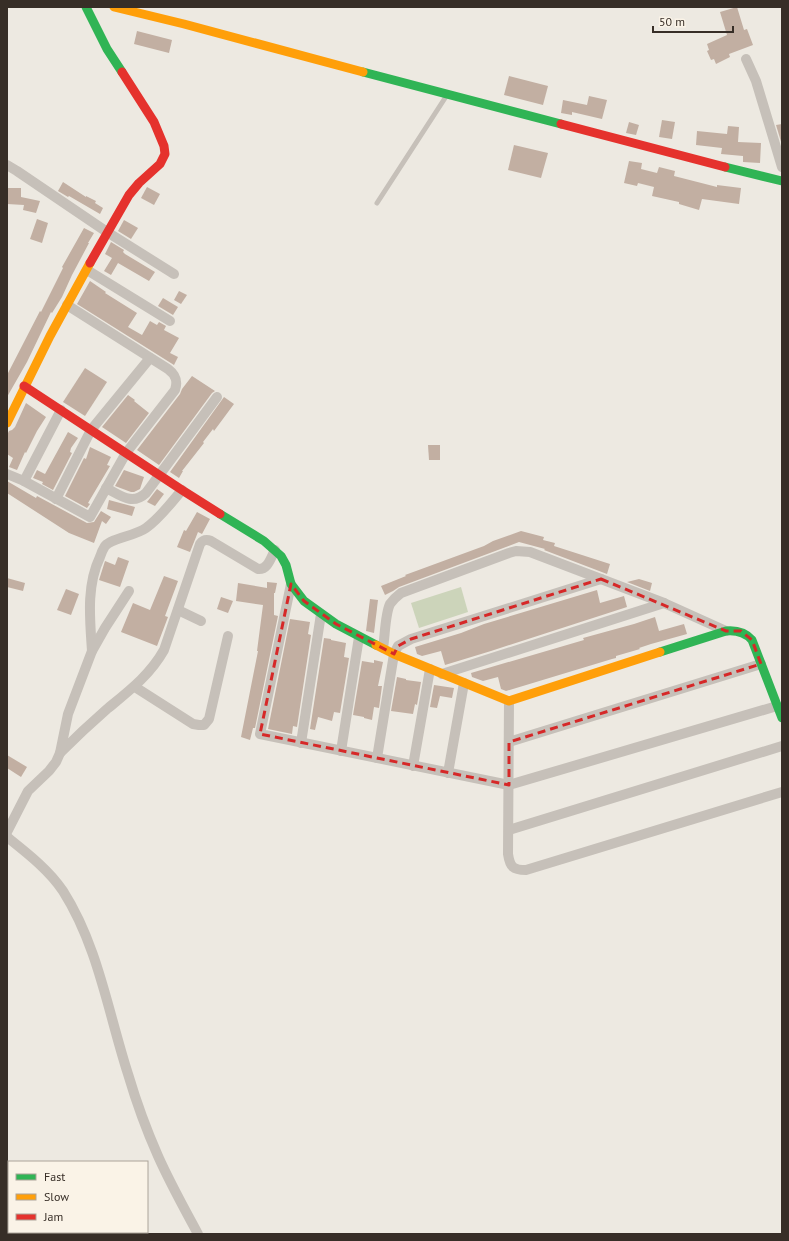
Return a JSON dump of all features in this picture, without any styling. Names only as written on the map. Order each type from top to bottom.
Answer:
[{"type":"street","points":[[7,423],[24,386],[107,232],[129,195],[139,183],[160,164],[164,154],[164,146],[154,122],[107,49],[86,7]]},
{"type":"street","points":[[114,7],[184,24],[692,159],[782,181]]},
{"type":"street","points":[[746,59],[756,81],[782,167]]},
{"type":"street","points":[[7,165],[107,232],[174,274]]},
{"type":"street","points":[[87,270],[170,321]]},
{"type":"street","points":[[7,474],[24,481],[90,517],[126,453],[175,390],[176,378],[173,372],[67,305]]},
{"type":"street","points":[[56,499],[91,430],[150,358]]},
{"type":"street","points":[[24,386],[182,490],[264,541],[275,550],[286,565],[291,584],[304,601],[336,624],[394,654],[509,701],[726,632],[741,631],[748,635],[752,640],[782,718]]},
{"type":"street","points":[[106,488],[131,500],[141,498],[217,397]]},
{"type":"street","points":[[24,481],[61,410]]},
{"type":"street","points":[[92,651],[90,622],[91,594],[94,573],[105,547],[111,541],[135,534],[146,528],[182,490]]},
{"type":"street","points":[[60,753],[85,728],[135,687],[158,660],[164,650],[202,541],[212,541],[258,569],[265,567],[275,550]]},
{"type":"street","points":[[383,648],[390,605],[401,593],[516,551],[530,552],[664,603],[726,632]]},
{"type":"street","points":[[377,758],[394,654],[398,646],[411,639],[601,579]]},
{"type":"street","points":[[291,584],[260,734],[509,785],[777,706]]},
{"type":"street","points":[[7,832],[28,791],[49,771],[56,762],[60,753],[68,714],[92,651],[129,591]]},
{"type":"street","points":[[442,674],[664,603]]},
{"type":"street","points":[[178,610],[201,621]]},
{"type":"street","points":[[301,743],[321,614]]},
{"type":"street","points":[[135,687],[193,724],[199,726],[204,725],[209,719],[228,636]]},
{"type":"street","points":[[341,751],[359,637]]},
{"type":"street","points":[[509,742],[761,664]]},
{"type":"street","points":[[413,766],[430,669]]},
{"type":"street","points":[[448,773],[464,683]]},
{"type":"street","points":[[509,701],[508,854],[513,868],[526,870],[782,792]]},
{"type":"street","points":[[509,830],[782,746]]},
{"type":"street","points":[[7,837],[46,870],[63,891],[80,924],[92,951],[105,991],[127,1073],[142,1117],[158,1156],[198,1234]]},
{"type":"lane","points":[[378,203],[448,94]]},
{"type":"highlighted area","points":[[601,579],[726,631],[741,631],[752,640],[761,664],[509,742],[509,785],[260,734],[291,584],[304,601],[336,624],[394,654],[398,646],[411,639]]},
{"type":"green space","points":[[461,587],[468,612],[419,628],[411,603]]},
{"type":"building","points":[[737,7],[744,30],[747,29],[753,45],[729,54],[730,57],[716,64],[714,59],[711,60],[707,51],[709,50],[707,44],[727,35],[720,12]]},
{"type":"building","points":[[137,31],[172,40],[169,53],[134,44]]},
{"type":"building","points":[[509,76],[548,86],[543,105],[504,95]]},
{"type":"building","points":[[589,96],[607,100],[602,119],[572,112],[572,115],[561,113],[563,100],[587,105]]},
{"type":"building","points":[[662,120],[675,122],[672,139],[659,137]]},
{"type":"building","points":[[629,122],[639,125],[636,135],[626,133]]},
{"type":"building","points":[[782,124],[782,145],[776,125]]},
{"type":"building","points":[[728,126],[739,127],[738,142],[761,143],[760,163],[743,162],[743,156],[721,154],[722,148],[696,145],[697,131],[727,134]]},
{"type":"building","points":[[514,145],[548,153],[541,178],[508,170]]},
{"type":"building","points":[[629,161],[642,163],[641,169],[657,173],[659,167],[675,171],[674,176],[717,187],[717,185],[741,188],[739,204],[702,199],[699,210],[679,204],[679,202],[652,196],[654,187],[638,183],[637,186],[624,183]]},
{"type":"building","points":[[63,182],[86,197],[96,201],[95,203],[103,208],[100,214],[58,191]]},
{"type":"building","points":[[147,187],[160,194],[154,205],[141,198]]},
{"type":"building","points":[[7,188],[21,188],[21,197],[40,201],[36,213],[23,210],[24,205],[7,204]]},
{"type":"building","points":[[37,219],[48,223],[42,243],[30,239]]},
{"type":"building","points":[[124,220],[138,228],[131,239],[118,231]]},
{"type":"building","points":[[84,228],[94,233],[62,297],[52,313],[51,312],[27,362],[7,397],[7,375],[40,311],[41,312],[63,268],[62,267]]},
{"type":"building","points":[[111,242],[124,250],[123,252],[125,254],[155,272],[149,281],[118,263],[111,275],[104,271],[112,258],[105,254]]},
{"type":"building","points":[[90,281],[106,292],[105,293],[137,313],[128,327],[142,335],[150,321],[157,325],[159,322],[166,326],[164,330],[179,338],[170,353],[178,357],[174,365],[77,304]]},
{"type":"building","points":[[179,291],[187,295],[181,304],[174,300]]},
{"type":"building","points":[[163,298],[178,307],[173,315],[158,306]]},
{"type":"building","points":[[85,368],[107,382],[85,416],[63,402]]},
{"type":"building","points":[[192,376],[215,391],[159,465],[137,450]]},
{"type":"building","points":[[128,395],[149,413],[126,443],[102,427]]},
{"type":"building","points":[[224,397],[234,404],[214,431],[213,429],[203,442],[204,443],[182,471],[179,478],[170,472]]},
{"type":"building","points":[[26,403],[46,417],[26,453],[25,452],[17,470],[9,467],[13,458],[7,454],[7,435],[9,431],[15,427]]},
{"type":"building","points":[[68,432],[78,438],[71,448],[70,452],[72,453],[53,490],[42,484],[43,482],[33,478],[37,470],[45,474]]},
{"type":"building","points":[[428,445],[440,445],[440,460],[429,460]]},
{"type":"building","points":[[90,447],[111,457],[107,465],[110,466],[88,503],[90,504],[87,508],[65,496],[84,458],[86,459]]},
{"type":"building","points":[[124,470],[144,477],[140,489],[131,492],[115,486]]},
{"type":"building","points":[[7,481],[36,498],[37,496],[87,523],[94,522],[101,511],[111,517],[106,524],[102,521],[94,543],[69,533],[7,493]]},
{"type":"building","points":[[157,489],[164,494],[155,506],[147,502]]},
{"type":"building","points":[[109,500],[135,507],[132,516],[107,509]]},
{"type":"building","points":[[197,512],[210,519],[202,534],[198,532],[190,552],[177,547],[184,530],[186,531]]},
{"type":"building","points":[[521,531],[544,537],[543,540],[555,543],[554,546],[610,564],[607,574],[544,550],[545,549],[519,542],[399,587],[385,595],[381,586],[406,576],[405,575]]},
{"type":"building","points":[[118,557],[129,561],[120,587],[99,580],[105,561],[115,565]]},
{"type":"building","points":[[164,576],[178,581],[165,616],[168,617],[157,646],[121,632],[133,603],[150,610]]},
{"type":"building","points":[[7,578],[25,583],[23,591],[7,587]]},
{"type":"building","points":[[639,579],[652,583],[650,591],[627,582]]},
{"type":"building","points":[[267,582],[277,583],[274,593],[274,615],[278,616],[255,728],[253,728],[250,740],[241,737],[258,651],[263,605],[236,601],[238,583],[267,588]]},
{"type":"building","points":[[66,589],[79,594],[71,615],[57,610]]},
{"type":"building","points":[[597,590],[600,603],[624,596],[627,607],[445,665],[441,651],[422,656],[417,654],[415,647],[461,633],[484,624]]},
{"type":"building","points":[[221,597],[233,601],[228,613],[217,609]]},
{"type":"building","points":[[370,599],[378,600],[374,633],[366,631]]},
{"type":"building","points":[[655,617],[659,631],[684,624],[687,634],[639,648],[640,649],[616,656],[616,658],[506,691],[501,689],[498,677],[483,681],[472,677],[471,673],[584,640],[583,638]]},
{"type":"building","points":[[290,619],[310,622],[308,634],[311,635],[297,727],[293,726],[292,734],[268,729]]},
{"type":"building","points":[[324,638],[346,643],[344,657],[349,658],[340,713],[334,712],[332,721],[318,717],[315,730],[310,729]]},
{"type":"building","points":[[374,660],[383,662],[378,686],[382,686],[379,708],[374,707],[372,720],[353,715],[362,661],[374,663]]},
{"type":"building","points":[[397,677],[421,682],[417,705],[415,704],[413,714],[391,711]]},
{"type":"building","points":[[434,685],[454,688],[452,698],[440,696],[437,708],[430,707]]},
{"type":"building","points":[[7,755],[27,767],[21,777],[7,768]]},
{"type":"traffic: fast","points":[[86,7],[107,49],[122,72]]},
{"type":"traffic: fast","points":[[363,72],[561,124]]},
{"type":"traffic: fast","points":[[725,167],[782,181]]},
{"type":"traffic: fast","points":[[220,514],[264,541],[281,556],[286,565],[291,584],[304,601],[336,624],[376,645]]},
{"type":"traffic: fast","points":[[660,652],[726,631],[737,631],[744,633],[752,640],[782,718]]},
{"type":"traffic: slow","points":[[114,7],[184,24],[363,72]]},
{"type":"traffic: slow","points":[[7,423],[50,336],[90,263]]},
{"type":"traffic: slow","points":[[376,645],[394,654],[509,701],[660,652]]},
{"type":"traffic: jam","points":[[90,263],[129,195],[139,183],[160,164],[165,154],[164,146],[154,122],[122,72]]},
{"type":"traffic: jam","points":[[561,124],[725,167]]},
{"type":"traffic: jam","points":[[24,386],[220,514]]}]
